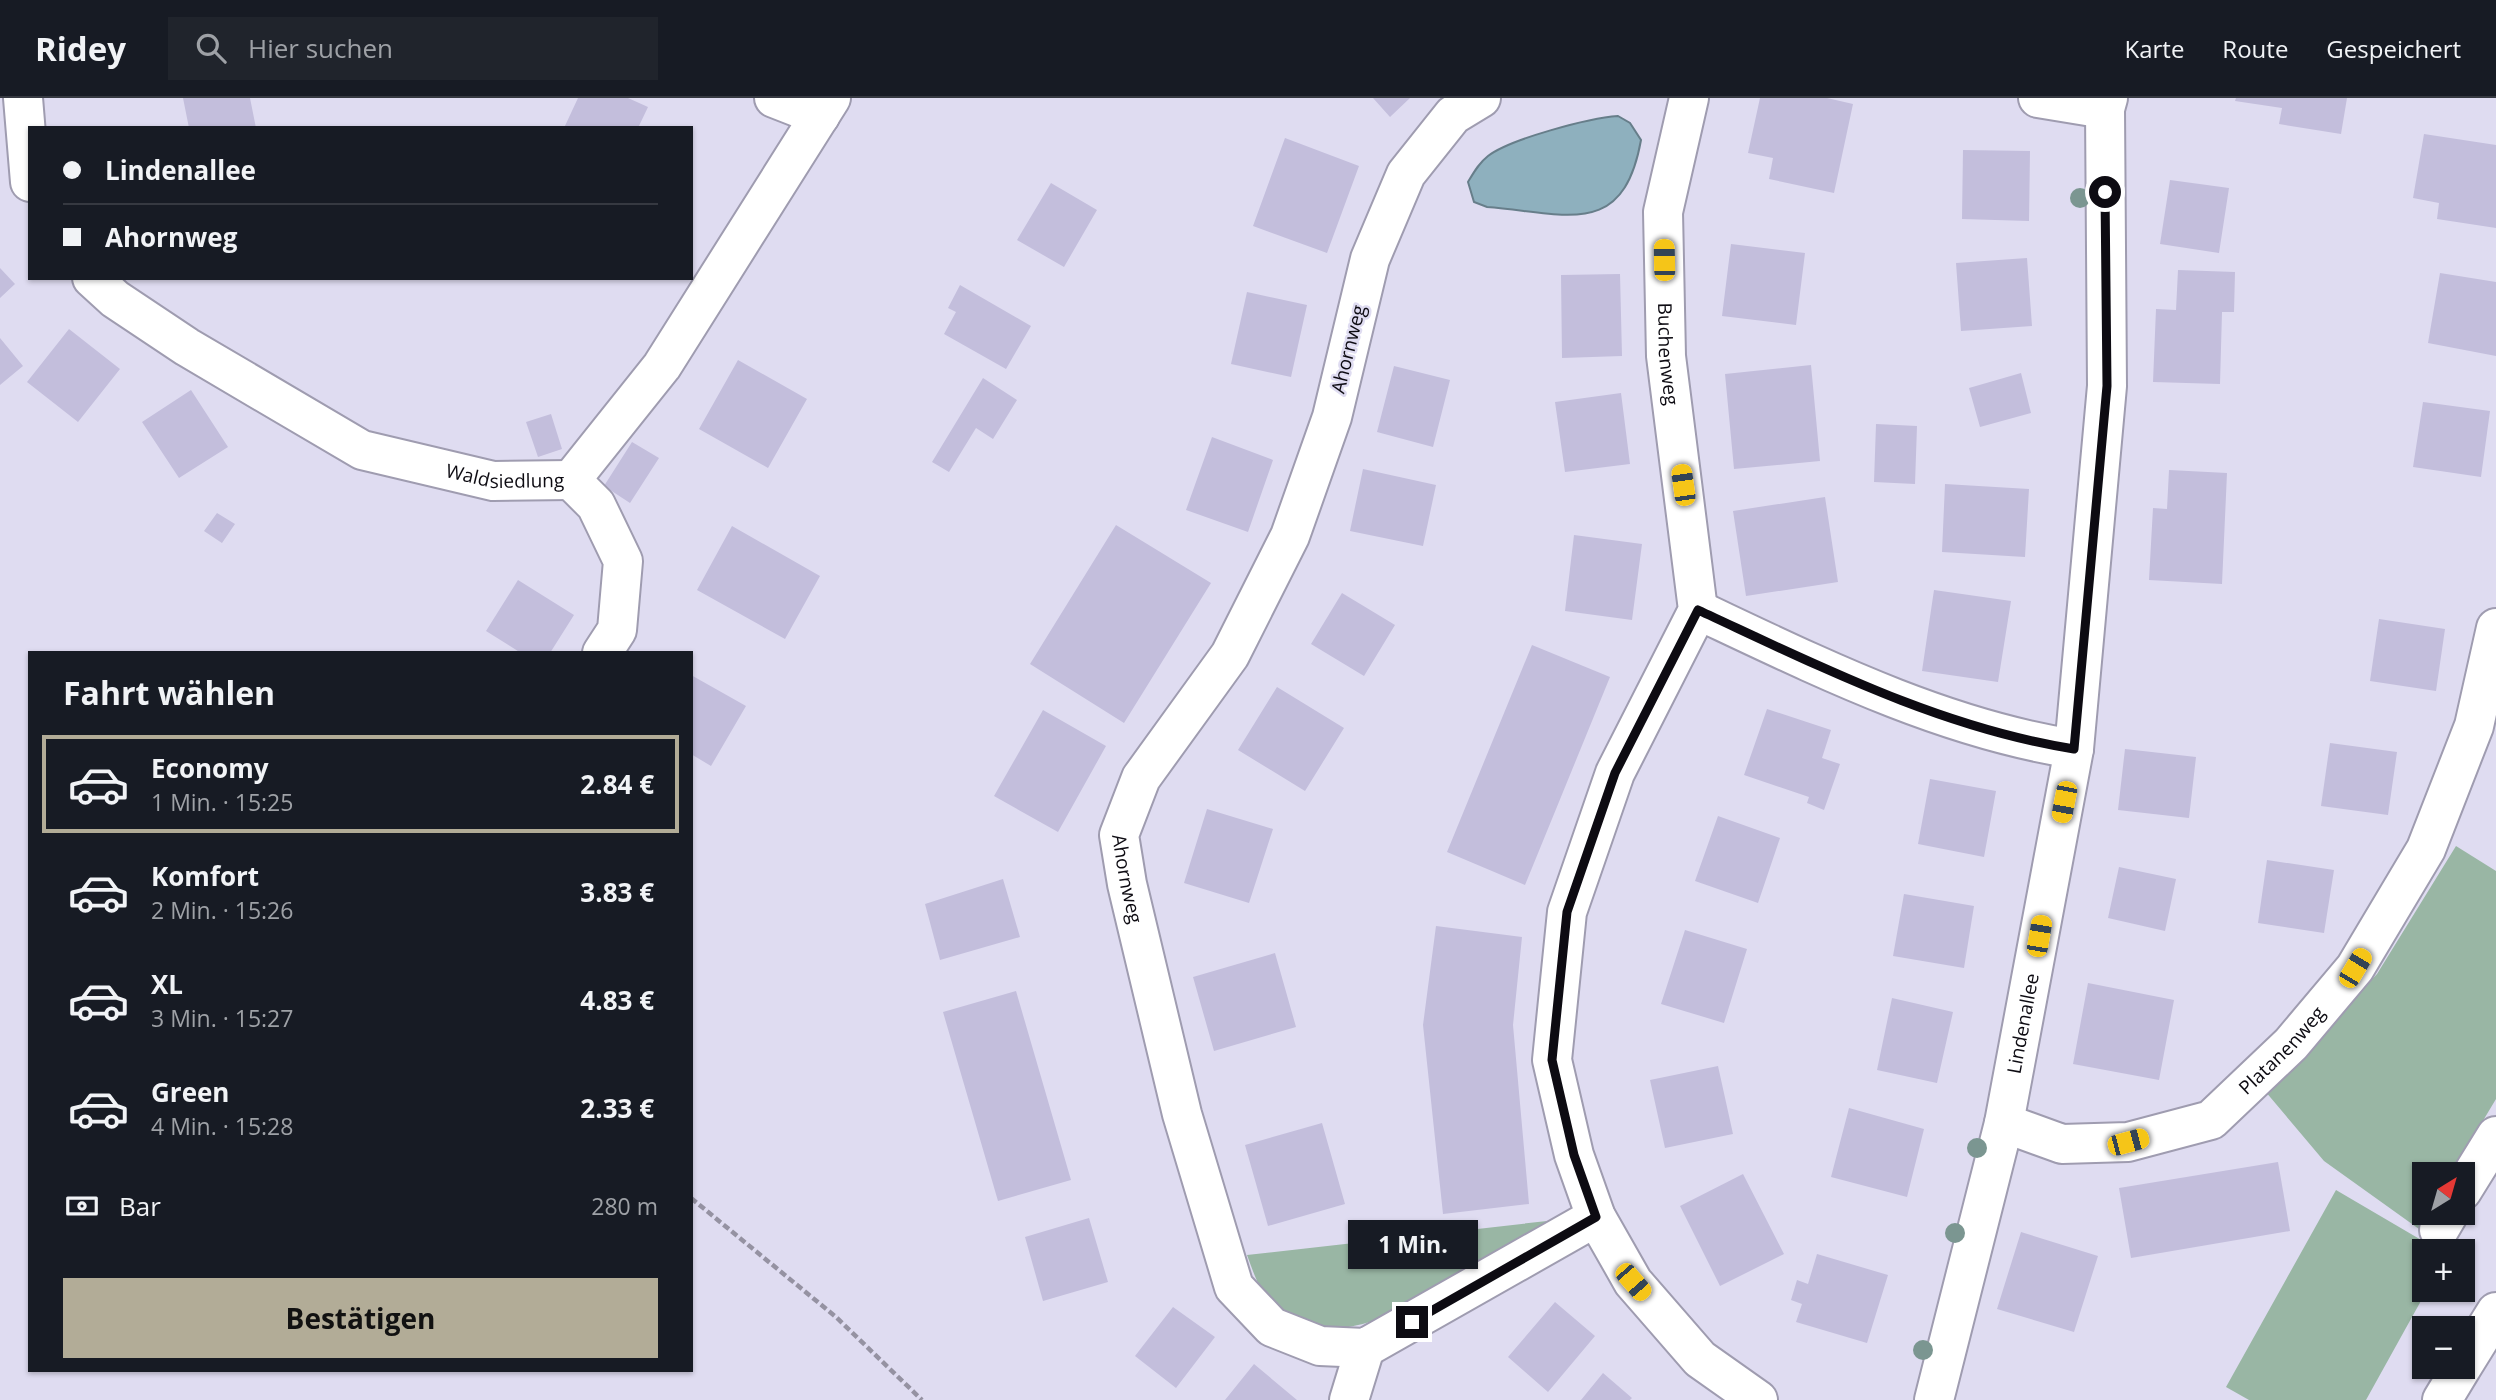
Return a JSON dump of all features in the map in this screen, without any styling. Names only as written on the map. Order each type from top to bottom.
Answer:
[{"type":"street","points":[[23,98],[28,158]]},
{"type":"street","name":"Waldsiedlung","points":[[94,280],[114,299],[187,346],[362,450],[493,481],[571,480],[662,366],[826,107],[774,98]]},
{"type":"street","name":"Ahornweg","points":[[1365,1349],[1320,1346],[1272,1327],[1234,1287],[1182,1114],[1127,884],[1119,835],[1141,778],[1230,655],[1290,536],[1332,417],[1370,259],[1406,174],[1453,115],[1481,98]]},
{"type":"street","name":"Buchenweg","points":[[1689,98],[1663,212],[1663,225],[1666,356],[1698,610]]},
{"type":"street","points":[[2038,98],[2106,104]]},
{"type":"street","name":"Lindenallee","points":[[1934,1400],[2004,1123],[2074,749],[2107,386],[2106,104]]},
{"type":"street","points":[[571,480],[596,505],[623,561],[617,630],[603,651]]},
{"type":"street","points":[[1758,1400],[1700,1359],[1633,1282],[1596,1217],[1574,1155],[1552,1060],[1567,912],[1615,773],[1698,610],[1866,689],[2026,741],[2074,749]]},
{"type":"street","name":"Platanenweg","points":[[2004,1123],[2062,1144],[2128,1142],[2211,1120],[2291,1044],[2355,968],[2426,849],[2474,726],[2496,628]]},
{"type":"street","points":[[2475,1170],[2496,1136]]},
{"type":"street","points":[[1349,1400],[1365,1349],[1596,1217]]},
{"type":"street","points":[[2475,1346],[2496,1312]]},
{"type":"street","points":[[2442,1400],[2455,1379]]},
{"type":"path","points":[[693,1200],[836,1317],[922,1400]]},
{"type":"green space","points":[[2456,846],[2496,871],[2496,1099],[2458,1162],[2412,1162],[2412,1224],[2324,1161],[2265,1091],[2377,974]]},
{"type":"green space","points":[[2336,1190],[2420,1239],[2412,1239],[2412,1302],[2420,1302],[2366,1400],[2249,1400],[2226,1387]]},
{"type":"green space","points":[[1547,1221],[1461,1279],[1426,1299],[1391,1315],[1356,1325],[1324,1329],[1294,1323],[1277,1311],[1264,1294],[1247,1255]]},
{"type":"water","points":[[1618,116],[1630,123],[1641,140],[1632,172],[1620,193],[1605,207],[1587,213],[1566,215],[1487,207],[1474,202],[1468,182],[1482,162],[1499,149],[1550,130]]},
{"type":"building","points":[[183,98],[250,98],[256,126],[189,126]]},
{"type":"building","points":[[578,98],[628,98],[648,107],[639,126],[565,126]]},
{"type":"building","points":[[1373,98],[1410,98],[1390,117]]},
{"type":"building","points":[[1760,98],[1827,98],[1853,104],[1834,193],[1769,179],[1773,158],[1748,153]]},
{"type":"building","points":[[2236,98],[2347,98],[2341,134],[2279,124],[2282,108],[2235,101]]},
{"type":"building","points":[[2424,134],[2496,145],[2496,228],[2437,219],[2439,203],[2413,198]]},
{"type":"building","points":[[1285,138],[1359,166],[1327,253],[1253,226]]},
{"type":"building","points":[[1963,150],[2030,151],[2029,221],[1962,219]]},
{"type":"building","points":[[2170,180],[2229,188],[2219,253],[2160,244]]},
{"type":"building","points":[[1051,183],[1097,210],[1064,267],[1017,240]]},
{"type":"building","points":[[1731,244],[1805,253],[1796,325],[1722,316]]},
{"type":"building","points":[[2027,258],[2032,326],[1961,331],[1956,263]]},
{"type":"building","points":[[0,268],[15,284],[0,298]]},
{"type":"building","points":[[2178,270],[2235,272],[2234,312],[2222,312],[2220,384],[2153,382],[2156,309],[2176,310]]},
{"type":"building","points":[[2440,273],[2496,282],[2496,356],[2428,343]]},
{"type":"building","points":[[1620,274],[1622,356],[1562,358],[1561,275]]},
{"type":"building","points":[[960,285],[1031,326],[1006,369],[944,334],[956,312],[948,308]]},
{"type":"building","points":[[1247,292],[1307,305],[1291,377],[1231,364]]},
{"type":"building","points":[[69,329],[120,369],[78,422],[27,382]]},
{"type":"building","points":[[0,338],[23,366],[0,385]]},
{"type":"building","points":[[738,360],[807,399],[768,468],[699,429]]},
{"type":"building","points":[[1811,365],[1820,461],[1734,469],[1725,374]]},
{"type":"building","points":[[1394,366],[1450,380],[1433,447],[1377,432]]},
{"type":"building","points":[[2021,373],[2031,413],[1980,427],[1969,388]]},
{"type":"building","points":[[983,378],[1017,400],[993,439],[976,428],[949,472],[932,462]]},
{"type":"building","points":[[191,390],[228,447],[179,478],[142,422]]},
{"type":"building","points":[[1621,393],[1630,464],[1565,472],[1555,402]]},
{"type":"building","points":[[2423,402],[2490,411],[2481,477],[2413,467]]},
{"type":"building","points":[[551,414],[562,449],[538,457],[526,422]]},
{"type":"building","points":[[1876,424],[1917,426],[1915,484],[1874,482]]},
{"type":"building","points":[[1212,437],[1273,460],[1248,532],[1186,510]]},
{"type":"building","points":[[632,442],[659,458],[630,503],[604,486]]},
{"type":"building","points":[[1363,469],[1436,485],[1423,546],[1350,531]]},
{"type":"building","points":[[2169,470],[2227,473],[2222,584],[2149,580],[2153,508],[2167,509]]},
{"type":"building","points":[[1945,484],[2029,489],[2025,557],[1942,552]]},
{"type":"building","points":[[1825,497],[1838,582],[1746,596],[1733,511]]},
{"type":"building","points":[[217,513],[235,524],[222,543],[204,531]]},
{"type":"building","points":[[1116,525],[1211,583],[1124,723],[1030,664]]},
{"type":"building","points":[[732,526],[820,576],[785,639],[697,590]]},
{"type":"building","points":[[1574,535],[1642,544],[1632,620],[1565,611]]},
{"type":"building","points":[[518,580],[574,615],[551,651],[518,651],[486,631]]},
{"type":"building","points":[[1934,590],[2011,601],[1998,682],[1922,671]]},
{"type":"building","points":[[1342,593],[1395,625],[1364,676],[1311,644]]},
{"type":"building","points":[[2379,619],[2445,629],[2436,691],[2370,681]]},
{"type":"building","points":[[1532,645],[1610,677],[1525,885],[1447,852]]},
{"type":"building","points":[[693,676],[746,706],[711,766],[693,755]]},
{"type":"building","points":[[1277,687],[1344,728],[1305,791],[1238,750]]},
{"type":"building","points":[[1767,709],[1831,730],[1822,758],[1840,764],[1824,810],[1807,803],[1809,797],[1744,775]]},
{"type":"building","points":[[1043,710],[1106,746],[1058,832],[994,796]]},
{"type":"building","points":[[2330,743],[2397,752],[2388,815],[2321,806]]},
{"type":"building","points":[[2125,749],[2196,757],[2189,818],[2118,810]]},
{"type":"building","points":[[1930,779],[1996,791],[1984,857],[1918,844]]},
{"type":"building","points":[[1207,809],[1273,829],[1249,903],[1184,883]]},
{"type":"building","points":[[1718,816],[1780,838],[1758,903],[1695,881]]},
{"type":"building","points":[[2267,860],[2334,870],[2324,933],[2258,923]]},
{"type":"building","points":[[2119,867],[2176,879],[2165,931],[2108,918]]},
{"type":"building","points":[[1003,879],[1020,937],[940,960],[925,904]]},
{"type":"building","points":[[1904,894],[1974,906],[1964,968],[1893,956]]},
{"type":"building","points":[[1436,926],[1522,937],[1513,1025],[1529,1204],[1443,1214],[1423,1025]]},
{"type":"building","points":[[1685,930],[1747,949],[1724,1023],[1661,1004]]},
{"type":"building","points":[[1275,953],[1296,1027],[1214,1051],[1193,977]]},
{"type":"building","points":[[2088,983],[2174,1000],[2159,1080],[2073,1064]]},
{"type":"building","points":[[1016,991],[1071,1180],[998,1201],[943,1012]]},
{"type":"building","points":[[1892,998],[1953,1012],[1937,1083],[1877,1070]]},
{"type":"building","points":[[1718,1066],[1733,1134],[1665,1148],[1650,1080]]},
{"type":"building","points":[[1849,1108],[1924,1129],[1907,1197],[1831,1177]]},
{"type":"building","points":[[1322,1123],[1345,1204],[1268,1226],[1245,1145]]},
{"type":"building","points":[[2278,1162],[2290,1231],[2131,1258],[2119,1188]]},
{"type":"building","points":[[1743,1174],[1784,1254],[1720,1286],[1680,1206]]},
{"type":"building","points":[[1089,1218],[1108,1282],[1043,1301],[1025,1237]]},
{"type":"building","points":[[2021,1232],[2098,1256],[2074,1332],[1997,1309]]},
{"type":"building","points":[[1817,1254],[1888,1275],[1867,1343],[1796,1322],[1802,1304],[1791,1300],[1797,1280],[1808,1284]]},
{"type":"building","points":[[1555,1302],[1595,1336],[1548,1392],[1508,1357]]},
{"type":"building","points":[[1173,1307],[1215,1337],[1176,1388],[1135,1356]]},
{"type":"building","points":[[1254,1364],[1297,1400],[1225,1400]]},
{"type":"building","points":[[1603,1373],[1632,1398],[1581,1400]]},
{"type":"route","points":[[1412,1322],[1596,1217],[1574,1155],[1552,1060],[1567,912],[1615,773],[1698,610],[1866,689],[2026,741],[2074,749],[2107,386],[2105,192]]}]
